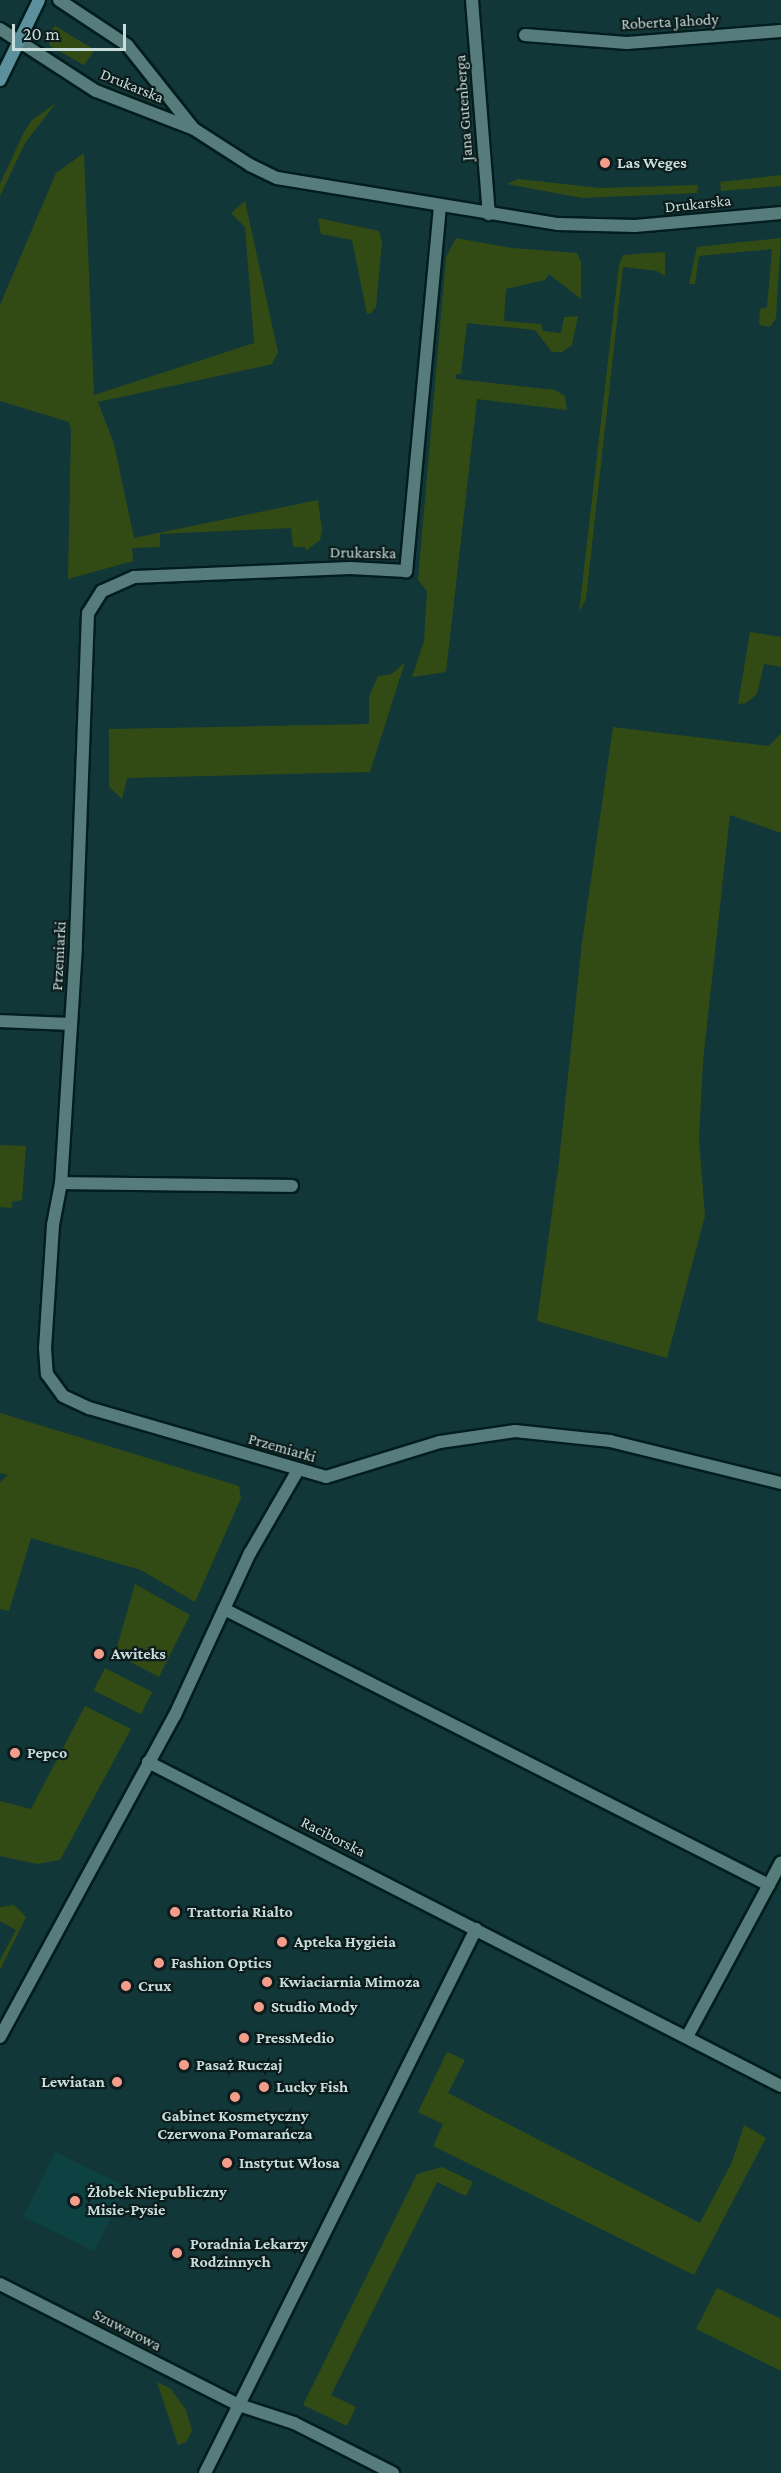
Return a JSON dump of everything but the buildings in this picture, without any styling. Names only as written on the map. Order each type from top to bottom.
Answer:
[{"type":"main road","points":[[0,80],[39,0]]},
{"type":"street","name":"Drukarska","points":[[59,0],[127,45],[194,129]]},
{"type":"street","name":"Jana Gutenberga","points":[[472,0],[489,214]]},
{"type":"street","name":"Drukarska","points":[[0,29],[96,92],[194,129],[267,175],[489,214],[608,227],[781,213]]},
{"type":"street","name":"Roberta Jahody","points":[[525,35],[627,43],[781,31]]},
{"type":"street","name":"Drukarska","points":[[85,732],[88,613],[102,591],[120,580],[350,568],[406,571],[440,206]]},
{"type":"street","name":"Przemiarki","points":[[85,732],[61,1183],[53,1225],[45,1348],[47,1374],[54,1386],[63,1395],[88,1408],[326,1477],[440,1442],[515,1431],[610,1441],[781,1483]]},
{"type":"street","points":[[0,1021],[71,1024]]},
{"type":"street","points":[[61,1183],[292,1186]]},
{"type":"street","points":[[0,2037],[148,1762],[250,1553],[298,1470]]},
{"type":"street","points":[[224,1609],[769,1885]]},
{"type":"street","name":"Raciborska","points":[[148,1762],[688,2035],[781,2085]]},
{"type":"street","points":[[688,2035],[781,1862]]},
{"type":"street","points":[[205,2473],[476,1929]]},
{"type":"street","name":"Szuwarowa","points":[[0,2284],[239,2405],[294,2423],[393,2473]]},
{"type":"shaded area","name":"Żłobek Niepubliczny Misie-Pysie","points":[[55,2152],[126,2187],[94,2251],[23,2217]]},
{"type":"green space","points":[[55,26],[95,50],[84,65],[50,46],[47,36]]},
{"type":"green space","points":[[56,103],[25,143],[0,196],[0,184],[23,134],[32,120]]},
{"type":"green space","points":[[84,153],[94,395],[254,343],[245,227],[231,213],[245,201],[278,352],[272,364],[98,402],[114,444],[134,538],[318,500],[322,531],[320,540],[306,551],[305,547],[293,547],[291,528],[160,534],[160,547],[132,548],[133,561],[68,579],[71,430],[69,422],[0,401],[0,305],[56,173]]},
{"type":"green space","points":[[781,175],[781,186],[721,191],[720,182]]},
{"type":"green space","points":[[518,179],[600,188],[698,185],[697,193],[582,198],[507,184]]},
{"type":"green space","points":[[318,218],[379,231],[382,242],[376,307],[371,313],[367,314],[352,240],[321,234]]},
{"type":"green space","points":[[456,238],[512,248],[577,253],[581,262],[581,299],[549,274],[545,280],[506,289],[504,321],[541,324],[543,331],[561,333],[564,317],[578,316],[572,345],[562,352],[552,352],[535,330],[467,323],[461,374],[456,374],[456,379],[555,390],[565,396],[567,410],[477,399],[446,672],[412,677],[424,641],[427,591],[418,580],[446,257]]},
{"type":"green space","points":[[781,238],[776,318],[770,327],[759,325],[760,309],[767,307],[772,249],[699,256],[695,284],[689,284],[697,247]]},
{"type":"green space","points":[[665,252],[665,276],[657,271],[623,267],[586,599],[579,612],[619,265],[623,255]]},
{"type":"green space","points":[[750,632],[781,637],[781,667],[764,664],[757,694],[746,703],[738,704]]},
{"type":"green space","points":[[405,662],[370,772],[127,778],[122,799],[109,787],[109,729],[369,724],[369,696],[378,676],[392,674]]},
{"type":"green space","points":[[613,727],[769,746],[781,733],[781,833],[730,815],[703,1061],[699,1139],[705,1216],[667,1358],[537,1321],[559,1162],[582,942]]},
{"type":"green space","points":[[0,1145],[26,1146],[22,1200],[12,1202],[12,1208],[0,1207]]},
{"type":"green space","points":[[0,1413],[239,1486],[241,1498],[195,1602],[141,1570],[31,1538],[9,1611],[0,1609],[0,1482],[8,1475],[0,1473]]},
{"type":"green space","points":[[135,1584],[190,1615],[159,1677],[115,1654]]},
{"type":"green space","points":[[105,1668],[152,1692],[141,1714],[94,1690]]},
{"type":"green space","points":[[85,1706],[131,1729],[60,1860],[37,1864],[0,1856],[0,1801],[31,1809]]},
{"type":"green space","points":[[14,1905],[26,1917],[0,1970],[0,1960],[16,1930],[0,1921],[0,1907]]},
{"type":"green space","points":[[447,2052],[465,2060],[448,2093],[700,2223],[732,2162],[744,2125],[766,2138],[694,2275],[433,2146],[443,2124],[418,2112]]},
{"type":"green space","points":[[442,2167],[473,2182],[466,2196],[437,2182],[331,2395],[356,2407],[347,2426],[303,2405],[417,2174]]},
{"type":"green space","points":[[717,2288],[781,2319],[781,2371],[696,2329]]},
{"type":"green space","points":[[157,2382],[171,2389],[186,2410],[192,2431],[186,2442],[178,2445]]},
{"type":"place","name":"Las Weges","points":[[605,163]]},
{"type":"place","name":"Awiteks","points":[[99,1654]]},
{"type":"place","name":"Pepco","points":[[15,1753]]},
{"type":"place","name":"Trattoria Rialto","points":[[175,1912]]},
{"type":"place","name":"Apteka Hygieia","points":[[282,1942]]},
{"type":"place","name":"Fashion Optics","points":[[159,1963]]},
{"type":"place","name":"Kwiaciarnia Mimoza","points":[[267,1982]]},
{"type":"place","name":"Crux","points":[[126,1986]]},
{"type":"place","name":"Studio Mody","points":[[259,2007]]},
{"type":"place","name":"PressMedio","points":[[244,2038]]},
{"type":"place","name":"Pasaż Ruczaj","points":[[184,2065]]},
{"type":"place","name":"Lewiatan","points":[[117,2082]]},
{"type":"place","name":"Lucky Fish","points":[[264,2087]]},
{"type":"place","name":"Gabinet Kosmetyczny Czerwona Pomarańcza","points":[[235,2097]]},
{"type":"place","name":"Instytut Włosa","points":[[227,2163]]},
{"type":"place","name":"Żłobek Niepubliczny Misie-Pysie","points":[[75,2201]]},
{"type":"place","name":"Poradnia Lekarzy Rodzinnych","points":[[177,2253]]}]
